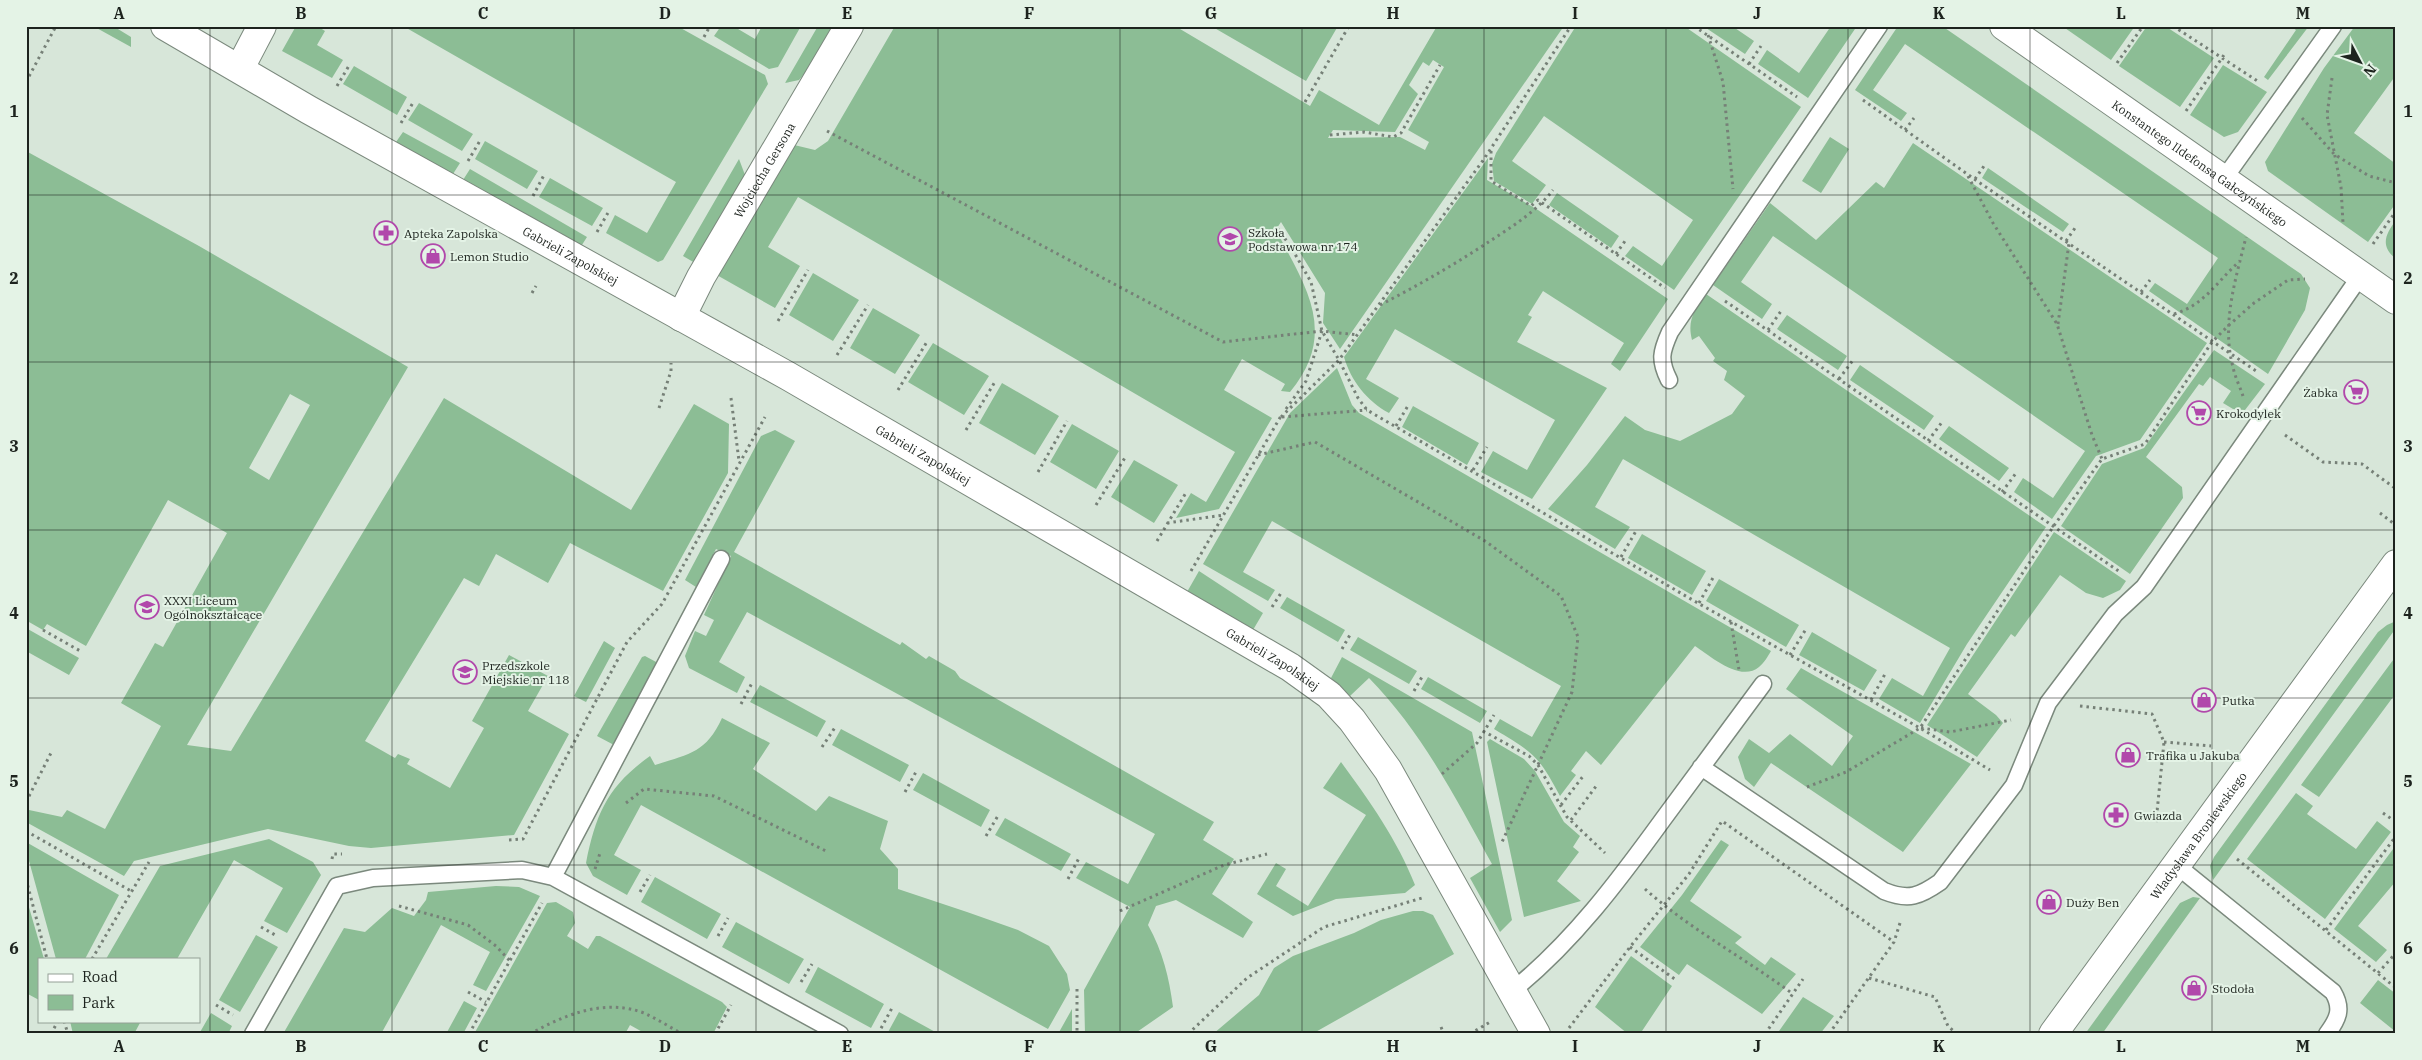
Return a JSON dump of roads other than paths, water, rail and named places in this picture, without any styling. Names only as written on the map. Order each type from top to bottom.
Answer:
[{"type":"street","name":"Gabrieli Zapolskiej","points":[[165,26],[318,114],[682,317],[1282,661],[1329,695],[1352,720],[1388,770],[1536,1034]]},
{"type":"street","points":[[240,68],[262,26]]},
{"type":"street","name":"Wojciecha Gersona","points":[[682,317],[701,277],[849,26]]},
{"type":"street","name":"Konstantego Ildefonsa Gałczyńskiego","points":[[2004,26],[2223,180],[2365,263],[2396,300]]},
{"type":"street","name":"Władysława Broniewskiego","points":[[2053,1034],[2394,571]]},
{"type":"lane","points":[[1669,380],[1664,370],[1661,352],[1670,332],[1880,26]]},
{"type":"lane","points":[[2223,180],[2333,26]]},
{"type":"lane","points":[[1702,767],[1884,891],[1907,898],[1924,893],[1940,882],[2014,785],[2048,703],[2115,614],[2144,587],[2365,263]]},
{"type":"lane","points":[[553,877],[721,559]]},
{"type":"lane","points":[[1512,991],[1537,971],[1591,915],[1763,684]]},
{"type":"lane","points":[[2176,865],[2333,992],[2339,1002],[2340,1013],[2327,1034]]},
{"type":"lane","points":[[252,1034],[338,886],[373,878],[522,870],[553,877],[840,1034]]},
{"type":"place","name":"Apteka Zapolska","points":[[386,233]]},
{"type":"place","name":"Szkoła Podstawowa nr 174","points":[[1230,239]]},
{"type":"place","name":"Lemon Studio","points":[[433,256]]},
{"type":"place","name":"Żabka","points":[[2356,392]]},
{"type":"place","name":"Krokodylek","points":[[2199,413]]},
{"type":"place","name":"XXXI Liceum Ogólnokształcące","points":[[147,607]]},
{"type":"place","name":"Przedszkole Miejskie nr 118","points":[[465,672]]},
{"type":"place","name":"Putka","points":[[2204,700]]},
{"type":"place","name":"Trafika u Jakuba","points":[[2128,755]]},
{"type":"place","name":"Gwiazda","points":[[2116,815]]},
{"type":"place","name":"Duży Ben","points":[[2049,902]]},
{"type":"place","name":"Stodoła","points":[[2194,988]]}]
